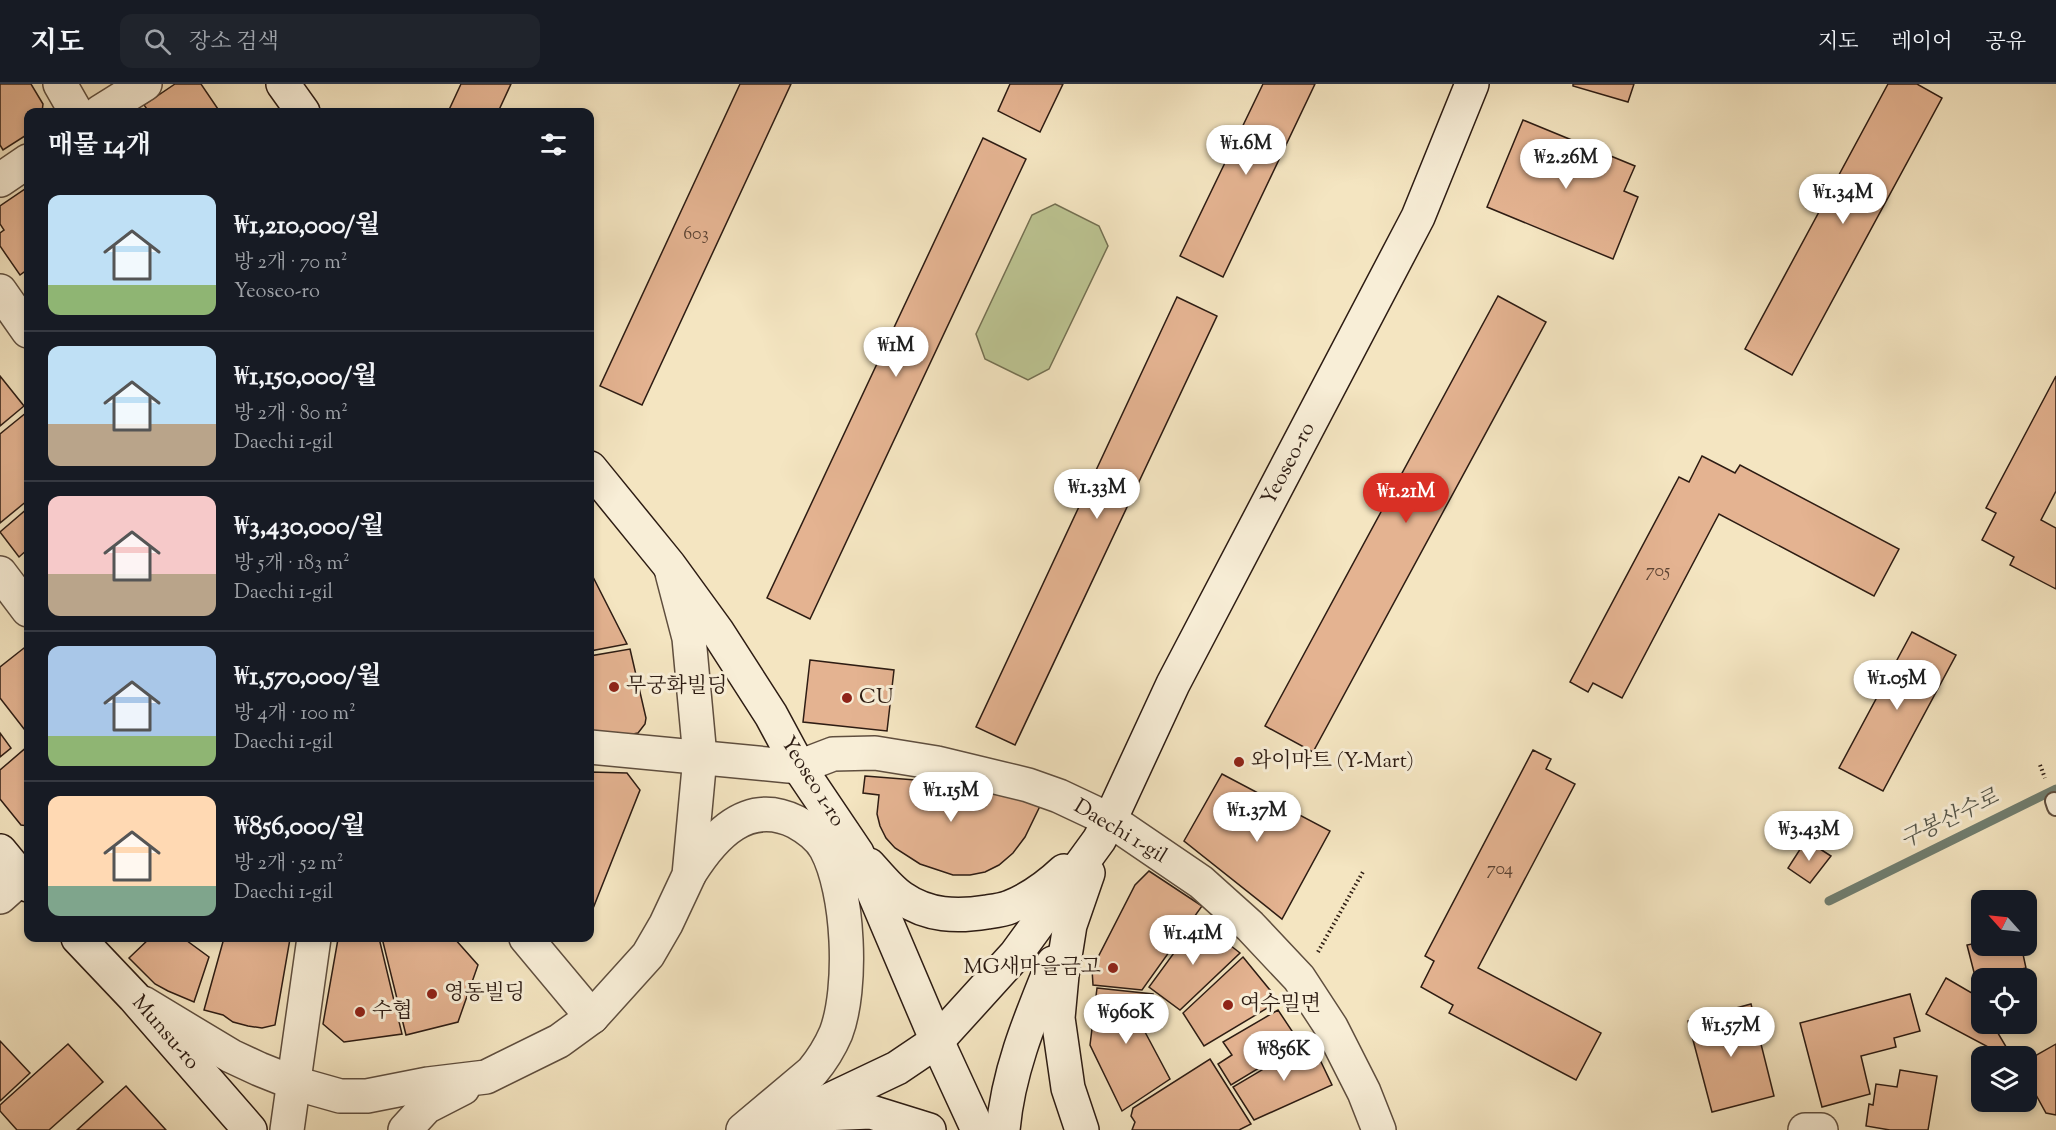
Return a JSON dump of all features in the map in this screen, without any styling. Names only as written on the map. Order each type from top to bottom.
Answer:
[{"type":"street","points":[[60,84],[74,108]]},
{"type":"street","points":[[106,108],[145,84]]},
{"type":"street","points":[[283,84],[300,108]]},
{"type":"street","name":"Yeoseo-ro","points":[[1104,830],[1173,684],[1418,217],[1472,84]]},
{"type":"street","points":[[0,180],[24,164]]},
{"type":"street","points":[[0,291],[24,325]]},
{"type":"street","name":"Yeoseo 1-ro","points":[[594,473],[669,565],[717,631],[771,715],[800,767],[857,853],[937,1041],[978,1130]]},
{"type":"street","points":[[669,565],[689,638],[700,757],[689,875]]},
{"type":"street","points":[[0,573],[24,605]]},
{"type":"street","name":"Daechi 1-gil","points":[[594,747],[800,767],[833,754],[875,753],[937,763],[1028,785],[1059,796],[1104,830],[1201,882],[1250,926],[1301,982],[1331,1027],[1364,1092],[1379,1130]]},
{"type":"street","points":[[405,1130],[426,1107],[559,1041],[592,1017],[648,955],[666,924],[689,875],[704,851],[721,833],[738,822],[753,816],[781,815],[800,824],[818,838],[826,849],[838,883],[843,907],[846,984],[836,1032],[820,1062],[812,1072],[743,1130]]},
{"type":"street","points":[[857,853],[900,898],[915,906],[946,916],[972,914],[1008,908],[1029,898],[1051,883],[1104,830]]},
{"type":"street","points":[[1003,1130],[1005,1102],[1024,1035],[1070,925],[1104,830]]},
{"type":"street","points":[[760,1130],[798,1115],[897,1068],[937,1041],[1017,954],[1104,830]]},
{"type":"street","points":[[0,851],[20,883]]},
{"type":"street","points":[[1070,925],[1058,1018],[1068,1088],[1082,1130]]},
{"type":"street","name":"Munsu-ro","points":[[82,942],[250,1130]]},
{"type":"street","points":[[288,1130],[313,942]]},
{"type":"street","points":[[529,942],[592,1017]]},
{"type":"street","points":[[134,998],[231,1056],[294,1083],[340,1096],[366,1096],[428,1084],[486,1077]]},
{"type":"street","points":[[798,1115],[871,1112],[929,1130]]},
{"type":"street","points":[[1805,1130],[1821,1130]]},
{"type":"path","points":[[2040,765],[2047,783]]},
{"type":"path","points":[[1301,982],[1364,870]]},
{"type":"green space","points":[[1055,204],[1099,226],[1108,246],[1049,369],[1028,380],[985,359],[976,334],[1032,215]]},
{"type":"building","points":[[0,84],[31,84],[43,104],[42,108],[24,108],[24,137],[3,150],[0,145]]},
{"type":"building","points":[[175,84],[201,84],[217,108],[146,108],[144,105]]},
{"type":"building","points":[[461,84],[511,84],[500,108],[450,108]]},
{"type":"building","points":[[740,84],[791,84],[642,405],[600,386]]},
{"type":"building","points":[[1010,84],[1063,84],[1040,132],[998,111]]},
{"type":"building","points":[[1263,84],[1315,84],[1223,277],[1180,256]]},
{"type":"building","points":[[1573,84],[1634,84],[1628,102],[1573,86]]},
{"type":"building","points":[[1888,84],[1917,84],[1942,98],[1792,375],[1745,349]]},
{"type":"building","points":[[1523,120],[1635,166],[1624,191],[1638,197],[1613,259],[1487,207]]},
{"type":"building","points":[[983,138],[1026,159],[810,619],[767,598]]},
{"type":"building","points":[[24,190],[24,272],[20,275],[0,246],[0,233],[4,230],[0,224],[0,206]]},
{"type":"building","points":[[1498,296],[1546,322],[1313,752],[1265,726]]},
{"type":"building","points":[[1177,297],[1217,316],[1015,745],[976,727]]},
{"type":"building","points":[[0,376],[24,406],[0,426]]},
{"type":"building","points":[[2056,376],[2056,491],[2041,520],[2056,528],[2056,589],[2010,565],[2014,557],[1982,540],[1996,513],[1986,508]]},
{"type":"building","points":[[24,414],[24,503],[0,523],[0,434]]},
{"type":"building","points":[[1702,456],[1735,473],[1740,465],[1899,549],[1874,596],[1719,514],[1622,698],[1593,683],[1588,692],[1570,682],[1679,477],[1689,482]]},
{"type":"building","points":[[24,511],[24,553],[19,557],[0,532]]},
{"type":"building","points":[[594,579],[627,644],[594,650]]},
{"type":"building","points":[[1912,632],[1956,655],[1883,791],[1839,768]]},
{"type":"building","points":[[24,648],[24,729],[0,698],[0,667]]},
{"type":"building","name":"무궁화빌딩","points":[[630,649],[646,718],[645,724],[638,733],[594,733],[594,655]]},
{"type":"building","points":[[810,660],[894,670],[887,731],[803,722]]},
{"type":"building","points":[[0,733],[11,748],[0,757]]},
{"type":"building","points":[[24,749],[24,825],[21,825],[0,799],[0,770]]},
{"type":"building","points":[[1533,750],[1551,759],[1546,769],[1575,784],[1478,968],[1601,1033],[1576,1080],[1449,1013],[1453,1005],[1421,987],[1434,961],[1425,956]]},
{"type":"building","points":[[594,772],[627,773],[640,790],[594,906]]},
{"type":"building","points":[[1222,774],[1330,831],[1282,919],[1184,841]]},
{"type":"building","points":[[865,776],[953,783],[1041,804],[1025,837],[1013,853],[999,865],[985,872],[953,875],[920,864],[895,848],[886,838],[877,814],[879,795],[863,793]]},
{"type":"building","points":[[1806,840],[1831,856],[1810,883],[1788,868]]},
{"type":"building","points":[[1149,871],[1202,906],[1142,990],[1093,985],[1092,969],[1135,885]]},
{"type":"building","points":[[1198,920],[1240,953],[1180,1010],[1149,987]]},
{"type":"building","points":[[146,942],[188,942],[209,957],[194,1002],[155,984],[129,958]]},
{"type":"building","points":[[223,942],[289,942],[275,1025],[262,1028],[248,1026],[204,1010]]},
{"type":"building","points":[[337,942],[380,942],[402,1034],[344,1042],[323,1024]]},
{"type":"building","name":"영동빌딩","points":[[383,942],[458,942],[478,965],[458,1022],[406,1035]]},
{"type":"building","points":[[1971,944],[1971,956],[2023,956],[2026,968],[1973,968],[1967,945]]},
{"type":"building","points":[[1243,957],[1279,1001],[1204,1046],[1183,1013]]},
{"type":"building","points":[[1946,978],[1971,993],[1971,1034],[1999,1034],[2006,1046],[1986,1046],[1926,1014]]},
{"type":"building","points":[[1097,988],[1153,994],[1145,1032],[1170,1079],[1122,1111],[1090,1045]]},
{"type":"building","points":[[1910,994],[1920,1031],[1894,1038],[1896,1047],[1861,1056],[1870,1094],[1822,1107],[1800,1023]]},
{"type":"building","points":[[1751,1004],[1774,1096],[1712,1112],[1688,1021]]},
{"type":"building","points":[[1278,1010],[1300,1043],[1231,1085],[1218,1064],[1232,1055],[1223,1042]]},
{"type":"building","points":[[0,1041],[30,1073],[0,1101]]},
{"type":"building","points":[[1311,1041],[1332,1085],[1254,1120],[1233,1087]]},
{"type":"building","points":[[68,1044],[103,1082],[49,1130],[17,1130],[0,1111],[0,1105]]},
{"type":"building","points":[[2056,1044],[2056,1115],[2046,1113],[2037,1097],[2037,1055]]},
{"type":"building","points":[[1210,1059],[1251,1124],[1239,1130],[1132,1130],[1135,1122],[1131,1116],[1133,1108]]},
{"type":"building","points":[[1900,1070],[1937,1076],[1928,1130],[1890,1130],[1866,1126],[1869,1104],[1873,1105],[1876,1084],[1897,1087]]},
{"type":"building","points":[[126,1086],[166,1130],[77,1130]]},
{"type":"waterway","name":"구봉산수로","points":[[1829,901],[2056,789]]},
{"type":"place","name":"무궁화빌딩","points":[[614,687]]},
{"type":"place","name":"CU","points":[[847,698]]},
{"type":"place","name":"와이마트 (Y-Mart)","points":[[1239,762]]},
{"type":"place","name":"MG새마을금고","points":[[1113,968]]},
{"type":"place","name":"영동빌딩","points":[[432,994]]},
{"type":"place","name":"여수밀면","points":[[1228,1005]]},
{"type":"place","name":"수협","points":[[360,1012]]}]
